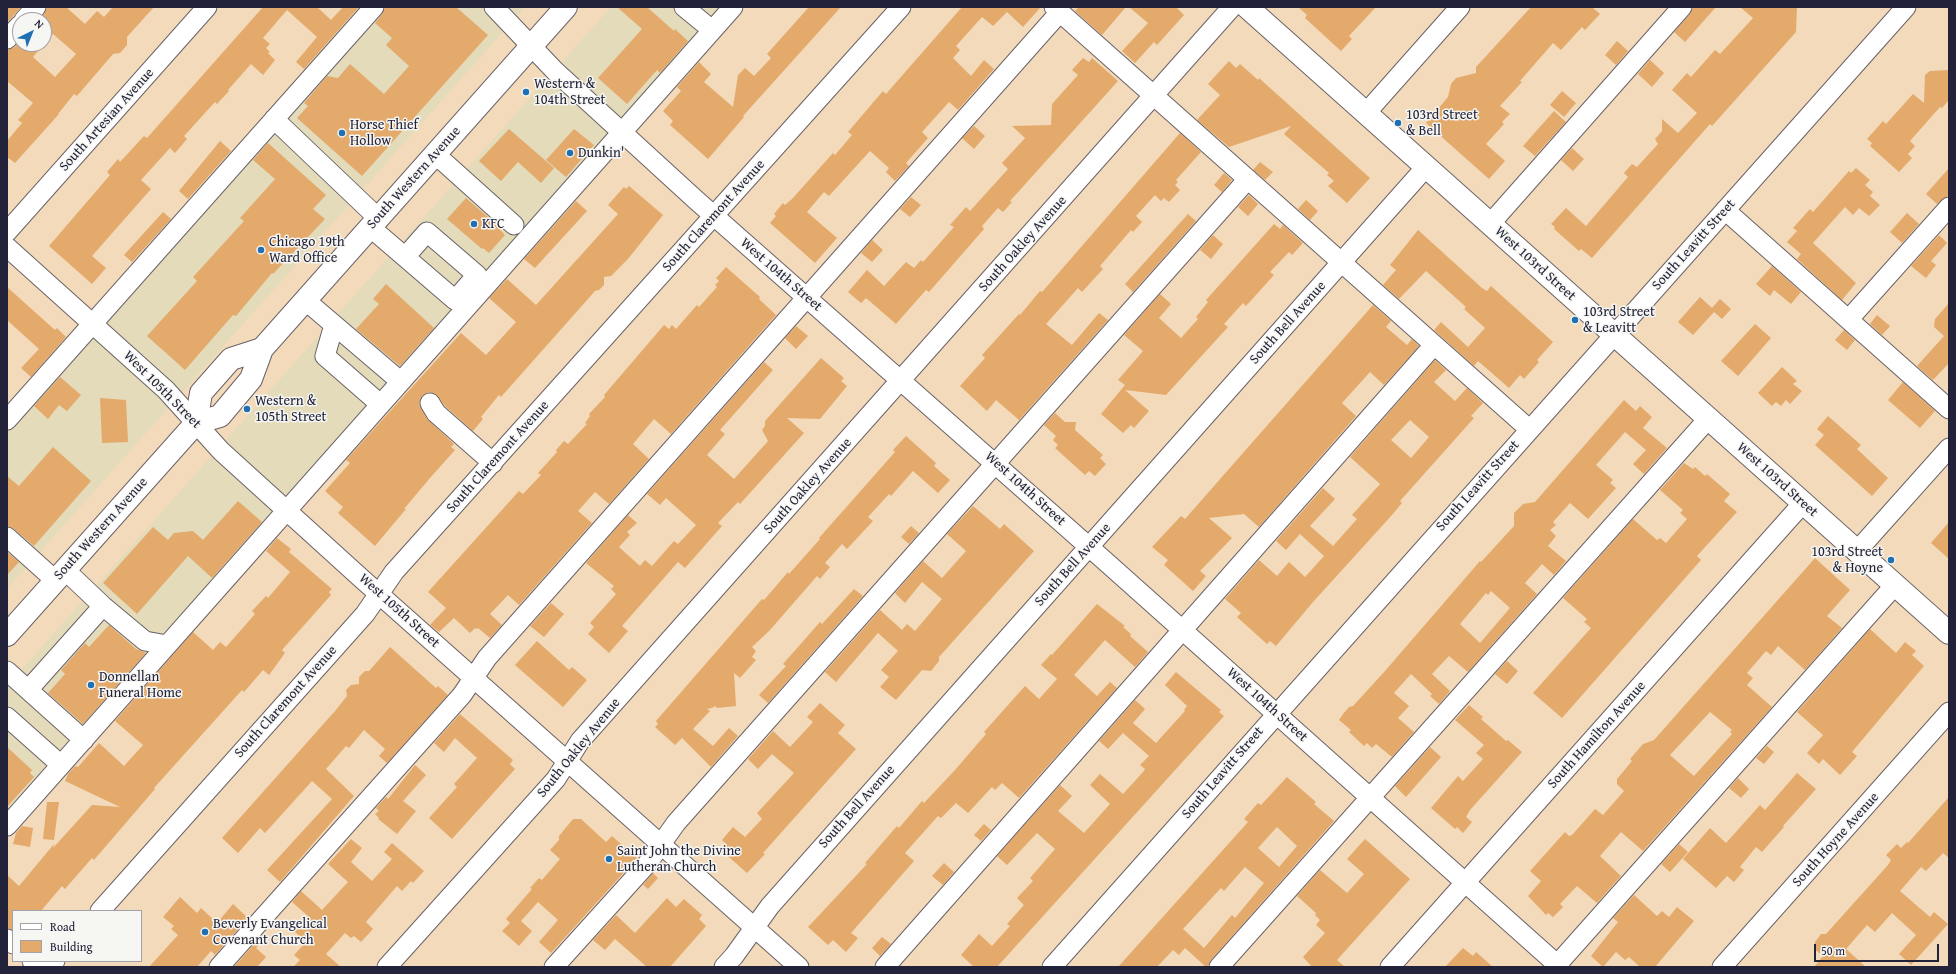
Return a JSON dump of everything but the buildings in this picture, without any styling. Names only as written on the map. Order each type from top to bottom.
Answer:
[{"type":"main road","name":"South Western Avenue","points":[[9,628],[60,575],[196,423],[220,416],[251,379],[262,349],[566,7]]},
{"type":"main road","name":"West 103rd Street","points":[[1247,7],[1949,633]]},
{"type":"main road","points":[[196,423],[200,393],[230,359],[262,349]]},
{"type":"street","name":"South Artesian Avenue","points":[[7,232],[207,7]]},
{"type":"street","points":[[7,420],[374,7]]},
{"type":"street","name":"West 104th Street","points":[[494,7],[532,45],[555,72],[714,216],[1089,546],[1557,966]]},
{"type":"street","points":[[684,7],[712,30]]},
{"type":"street","points":[[7,826],[733,7]]},
{"type":"street","name":"South Claremont Avenue","points":[[101,910],[359,620],[394,572],[901,7]]},
{"type":"street","name":"South Oakley Avenue","points":[[387,967],[556,779],[580,741],[1232,7]]},
{"type":"street","points":[[1366,113],[1460,7]]},
{"type":"street","points":[[1490,224],[1682,7]]},
{"type":"street","name":"South Leavitt Street","points":[[1052,967],[1276,713],[1906,7]]},
{"type":"street","points":[[219,967],[462,695],[487,658],[807,298],[1057,10],[1529,429]]},
{"type":"street","points":[[274,119],[406,257]]},
{"type":"street","points":[[435,154],[514,224]]},
{"type":"street","name":"South Bell Avenue","points":[[724,967],[770,906],[1426,167]]},
{"type":"street","points":[[554,967],[647,864],[676,823],[1248,179]]},
{"type":"street","points":[[1849,319],[1949,207]]},
{"type":"street","points":[[1725,210],[1849,319],[1949,410]]},
{"type":"street","name":"West 105th Street","points":[[7,247],[166,390],[221,450],[378,594],[799,967]]},
{"type":"street","points":[[305,300],[400,381]]},
{"type":"street","points":[[334,325],[325,356],[380,404]]},
{"type":"street","points":[[885,967],[1434,345]]},
{"type":"street","points":[[430,403],[436,413],[493,463]]},
{"type":"street","points":[[1220,967],[1708,419]]},
{"type":"street","points":[[1857,551],[1949,448]]},
{"type":"street","name":"South Hamilton Avenue","points":[[1390,967],[1804,503]]},
{"type":"street","points":[[7,537],[103,606],[145,641],[167,645]]},
{"type":"street","points":[[1557,966],[1895,585]]},
{"type":"street","points":[[28,690],[103,606]]},
{"type":"street","points":[[7,671],[84,740]]},
{"type":"street","name":"South Hoyne Avenue","points":[[1722,967],[1949,712]]},
{"type":"street","points":[[7,717],[61,765]]},
{"type":"shaded area","points":[[378,7],[525,7],[7,589],[7,424]]},
{"type":"shaded area","points":[[611,7],[725,7],[7,821],[7,686]]},
{"type":"place","name":"Western & 104th Street","points":[[526,92]]},
{"type":"place","name":"103rd Street & Bell","points":[[1398,123]]},
{"type":"place","name":"Horse Thief Hollow","points":[[342,133]]},
{"type":"place","name":"Dunkin'","points":[[570,153]]},
{"type":"place","name":"KFC","points":[[474,224]]},
{"type":"place","name":"Chicago 19th Ward Office","points":[[261,250]]},
{"type":"place","name":"103rd Street & Leavitt","points":[[1575,320]]},
{"type":"place","name":"Western & 105th Street","points":[[247,409]]},
{"type":"place","name":"103rd Street & Hoyne","points":[[1891,560]]},
{"type":"place","name":"Donnellan Funeral Home","points":[[91,685]]},
{"type":"place","name":"Saint John the Divine Lutheran Church","points":[[609,859]]},
{"type":"place","name":"Beverly Evangelical Covenant Church","points":[[205,932]]}]
